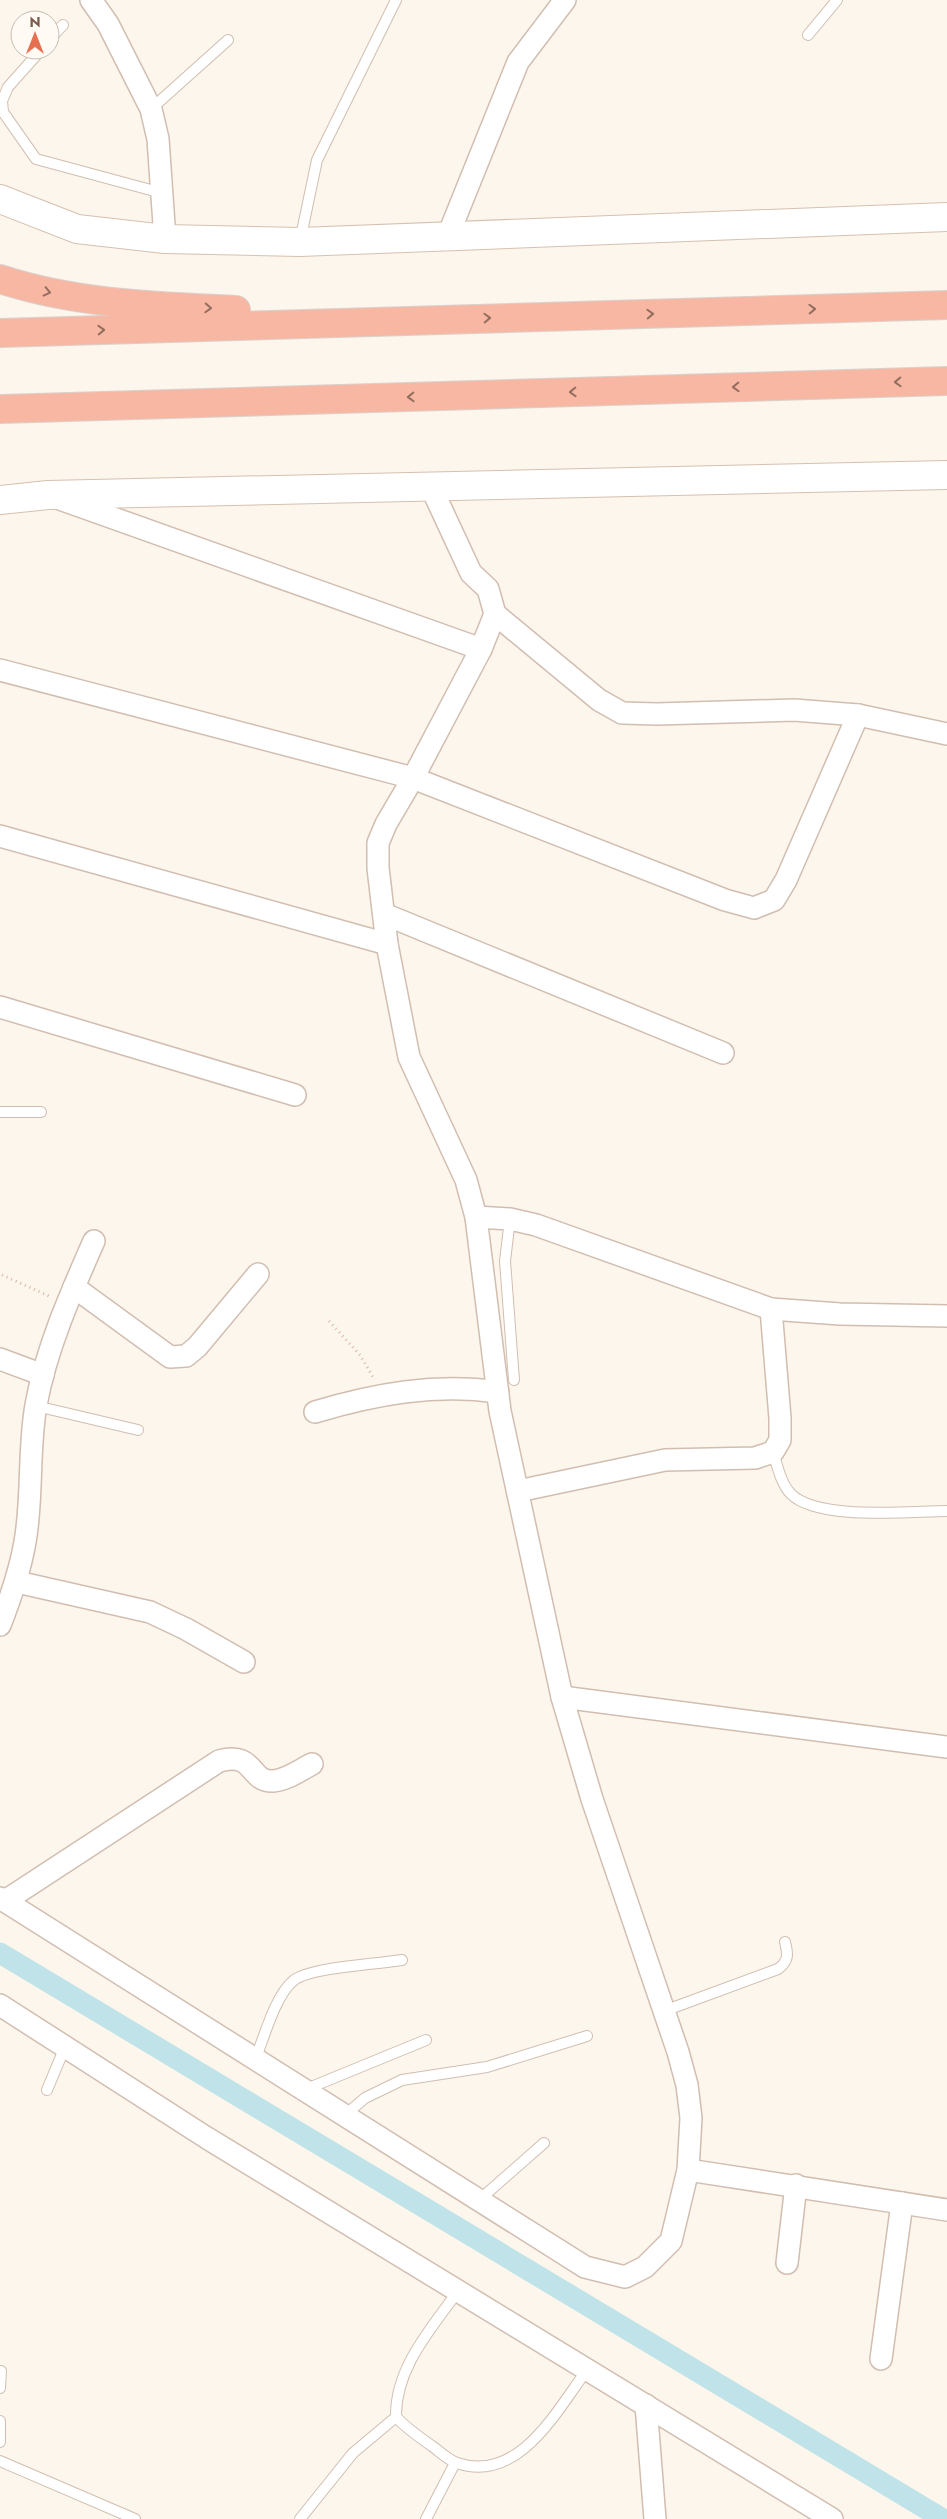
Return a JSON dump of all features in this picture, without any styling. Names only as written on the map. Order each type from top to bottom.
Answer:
[{"type":"highway","points":[[0,279],[61,295],[104,301],[438,320]]},
{"type":"highway","points":[[0,333],[947,305]]},
{"type":"highway","points":[[0,409],[947,381]]},
{"type":"main road","points":[[0,199],[77,228],[165,239],[300,242],[447,238],[947,216]]},
{"type":"main road","points":[[0,500],[48,496],[947,475]]},
{"type":"street","points":[[91,0],[108,24],[152,109],[158,139],[164,193],[165,239]]},
{"type":"street","points":[[447,238],[495,115],[518,62],[565,0]]},
{"type":"street","points":[[431,487],[471,573],[488,589],[495,614],[599,700],[622,713],[657,714],[794,710],[858,715],[947,734]]},
{"type":"street","points":[[48,496],[481,649]]},
{"type":"street","points":[[312,1764],[286,1778],[272,1781],[261,1778],[244,1760],[231,1758],[219,1761],[3,1899],[585,2267],[625,2277],[645,2267],[672,2241],[688,2170],[691,2118],[688,2085],[592,1799],[562,1697],[518,1491],[506,1386],[476,1217],[466,1180],[409,1057],[387,944],[378,868],[378,843],[386,824],[413,778],[481,649],[495,614]]},
{"type":"street","points":[[0,670],[413,778],[715,897],[754,908],[774,900],[786,880],[858,715]]},
{"type":"street","points":[[0,836],[387,944]]},
{"type":"street","points":[[384,914],[723,1053]]},
{"type":"street","points":[[0,1007],[295,1095]]},
{"type":"street","points":[[476,1217],[510,1219],[536,1225],[771,1309],[840,1314],[947,1316]]},
{"type":"street","points":[[0,1625],[17,1582],[26,1540],[36,1406],[43,1375],[71,1296],[94,1241]]},
{"type":"street","points":[[71,1296],[170,1357],[186,1356],[197,1347],[258,1274]]},
{"type":"street","points":[[518,1491],[665,1460],[755,1458],[773,1452],[780,1440],[780,1418],[771,1309]]},
{"type":"street","points":[[0,1359],[43,1375]]},
{"type":"street","points":[[315,1412],[353,1400],[416,1389],[506,1386]]},
{"type":"street","points":[[17,1582],[150,1612],[186,1628],[244,1662]]},
{"type":"street","points":[[562,1697],[947,1747]]},
{"type":"street","points":[[0,2005],[207,2138],[832,2519]]},
{"type":"street","points":[[688,2170],[796,2185],[947,2210]]},
{"type":"street","points":[[787,2263],[796,2185]]},
{"type":"street","points":[[881,2359],[902,2203]]},
{"type":"street","points":[[646,2405],[655,2519]]},
{"type":"lane","points":[[300,242],[318,160],[396,0]]},
{"type":"lane","points":[[808,35],[837,0]]},
{"type":"lane","points":[[60,28],[63,25]]},
{"type":"lane","points":[[152,109],[228,40]]},
{"type":"lane","points":[[31,60],[8,87],[2,101],[2,112],[36,159],[164,193]]},
{"type":"lane","points":[[0,1112],[41,1112]]},
{"type":"lane","points":[[506,1386],[506,1261],[510,1219]]},
{"type":"lane","points":[[36,1406],[138,1430]]},
{"type":"lane","points":[[773,1452],[782,1480],[791,1494],[805,1503],[836,1512],[947,1511]]},
{"type":"lane","points":[[664,2011],[778,1969],[786,1963],[788,1954],[785,1942]]},
{"type":"lane","points":[[255,2060],[274,2012],[285,1991],[294,1980],[311,1973],[402,1960]]},
{"type":"lane","points":[[344,2116],[364,2098],[402,2080],[487,2067],[587,2036]]},
{"type":"lane","points":[[303,2090],[426,2040]]},
{"type":"lane","points":[[47,2090],[65,2047]]},
{"type":"lane","points":[[478,2201],[544,2143]]},
{"type":"lane","points":[[300,2519],[353,2453],[396,2417],[399,2387],[413,2354],[458,2291]]},
{"type":"lane","points":[[396,2417],[408,2430],[455,2462],[470,2466],[500,2463],[518,2454],[534,2441],[587,2370]]},
{"type":"lane","points":[[0,2388],[1,2371]]},
{"type":"lane","points":[[0,2421],[0,2442]]},
{"type":"lane","points":[[0,2461],[135,2519]]},
{"type":"lane","points":[[426,2519],[455,2462]]},
{"type":"path","points":[[2,1275],[71,1296]]},
{"type":"path","points":[[329,1321],[360,1355],[385,1395]]},
{"type":"waterway","points":[[0,1953],[943,2519]]}]
